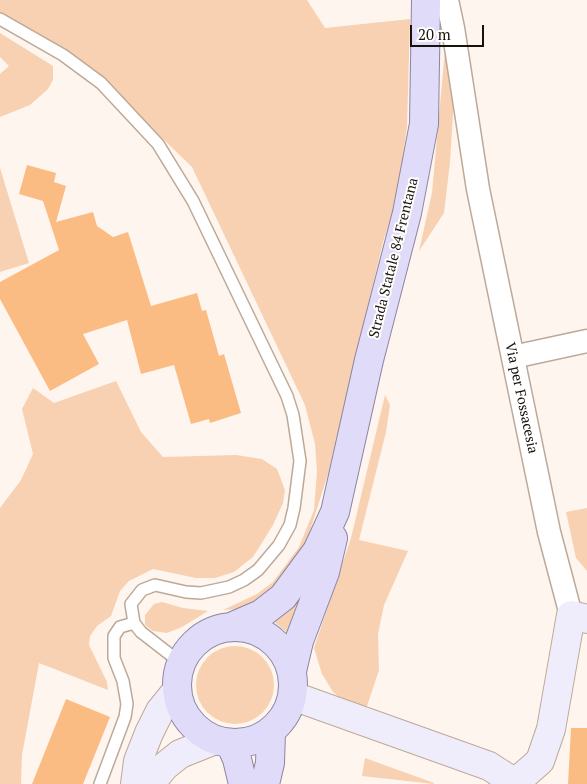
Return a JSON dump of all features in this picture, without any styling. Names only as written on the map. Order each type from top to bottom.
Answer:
[{"type":"main road","name":"Strada Statale 84 Frentana","points":[[292,683],[299,641],[326,572],[333,540],[335,512],[369,360],[407,213],[424,124],[426,0]]},
{"type":"main road","name":"Strada Statale 84 Frentana","points":[[233,626],[261,614],[283,596],[317,551],[335,512]]},
{"type":"main road","points":[[222,742],[250,741],[271,732],[285,716],[292,683],[290,662],[280,647],[267,636],[251,629],[233,626],[216,630],[200,638],[187,651],[181,663],[177,690],[179,703],[193,726],[222,742],[237,759],[243,784]]},
{"type":"main road","points":[[265,784],[270,763],[271,732]]},
{"type":"street","name":"Via per Fossacesia","points":[[292,683],[336,710],[489,766],[516,783],[540,761],[579,617],[549,532],[478,189],[447,0]]},
{"type":"street","points":[[513,357],[587,341]]},
{"type":"street","points":[[135,784],[138,761],[150,733],[160,711],[177,690]]},
{"type":"street","points":[[150,784],[165,766],[180,754],[222,742]]},
{"type":"lane","points":[[0,19],[63,55],[101,83],[158,144],[193,201],[283,387],[297,435],[300,461],[290,525],[279,545],[258,570],[244,580],[229,587],[201,593],[186,592],[155,585],[150,586],[135,596],[131,604],[134,623],[154,645],[181,663]]},
{"type":"lane","points":[[100,784],[125,717],[127,704],[126,692],[114,658],[114,636],[120,627],[134,623]]},
{"type":"shaded area","points":[[0,0],[307,0],[325,28],[410,19],[407,127],[397,198],[383,242],[328,474],[306,543],[279,584],[261,600],[241,609],[223,610],[257,594],[273,582],[299,547],[314,510],[317,471],[315,444],[305,405],[192,167],[104,82],[60,46],[0,13]]},
{"type":"shaded area","points":[[0,33],[53,66],[53,80],[48,89],[30,105],[0,117],[0,74],[9,66],[0,57]]},
{"type":"shaded area","points":[[445,50],[454,97],[450,162],[444,213],[419,251],[432,193]]},
{"type":"shaded area","points":[[0,168],[29,263],[0,272]]},
{"type":"shaded area","points":[[116,381],[141,432],[163,457],[236,455],[262,459],[277,469],[285,490],[283,503],[273,525],[253,557],[234,572],[215,578],[196,578],[153,569],[129,581],[120,591],[111,616],[97,626],[90,636],[89,645],[107,682],[108,690],[39,663],[22,755],[21,784],[0,784],[0,508],[21,480],[33,454],[22,409],[33,388],[54,403]]},
{"type":"shaded area","points":[[385,395],[390,405],[386,432],[359,540],[408,551],[384,605],[378,634],[379,670],[366,709],[342,700],[333,692],[322,674],[314,648],[351,538]]},
{"type":"shaded area","points":[[587,508],[587,571],[576,558],[566,512]]},
{"type":"shaded area","points":[[315,575],[292,637],[271,619]]},
{"type":"shaded area","points":[[162,602],[183,608],[208,611],[182,627],[167,633],[153,631],[145,625],[145,615],[154,604]]},
{"type":"shaded area","points":[[227,646],[243,646],[257,652],[268,663],[274,677],[274,693],[268,707],[257,718],[243,724],[227,724],[213,718],[202,707],[196,693],[196,677],[202,663],[213,652]]},
{"type":"shaded area","points":[[365,758],[434,783],[434,784],[362,776]]},
{"type":"building","points":[[27,165],[56,173],[54,182],[66,186],[56,222],[93,212],[97,226],[113,237],[128,232],[151,306],[197,293],[202,311],[206,310],[219,356],[224,354],[241,413],[210,423],[209,419],[191,424],[174,365],[141,374],[127,320],[83,334],[99,364],[50,391],[0,299],[0,282],[59,250],[43,201],[19,194]]},
{"type":"building","points":[[66,699],[110,717],[83,784],[32,784]]},
{"type":"building","points":[[571,728],[587,728],[587,784],[568,784]]}]
